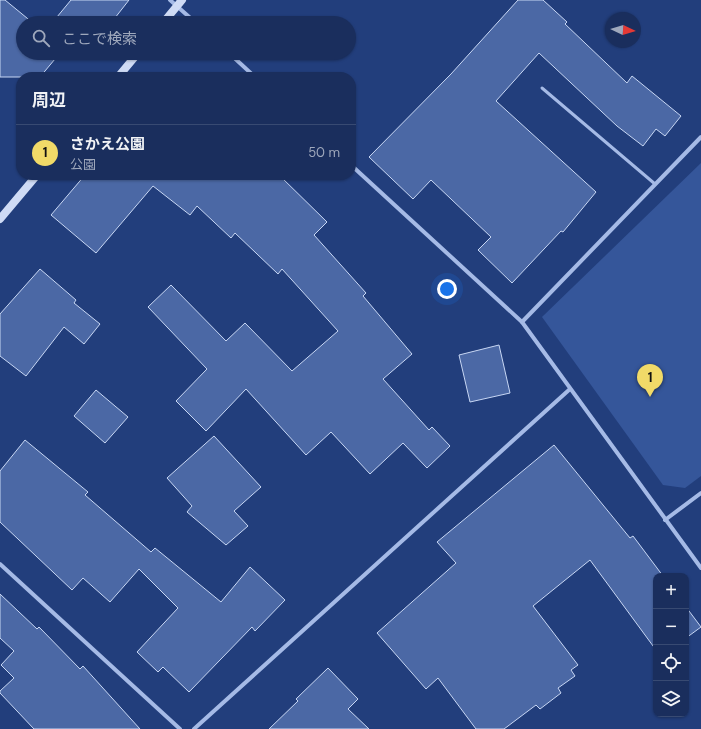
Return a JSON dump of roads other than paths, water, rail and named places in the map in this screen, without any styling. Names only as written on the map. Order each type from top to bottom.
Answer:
[{"type":"street","points":[[170,0],[180,3],[190,16]]},
{"type":"street","points":[[169,16],[180,3]]},
{"type":"street","points":[[122,72],[132,60]]},
{"type":"street","points":[[237,60],[250,72]]},
{"type":"street","points":[[522,322],[701,137]]},
{"type":"street","points":[[356,170],[522,322],[701,568]]},
{"type":"street","points":[[0,219],[33,180]]},
{"type":"street","points":[[194,729],[570,389]]},
{"type":"street","points":[[665,520],[701,493]]},
{"type":"street","points":[[0,564],[180,729]]},
{"type":"lane","points":[[542,88],[655,184]]},
{"type":"place","name":"さかえ公園","points":[[650,397]]}]
